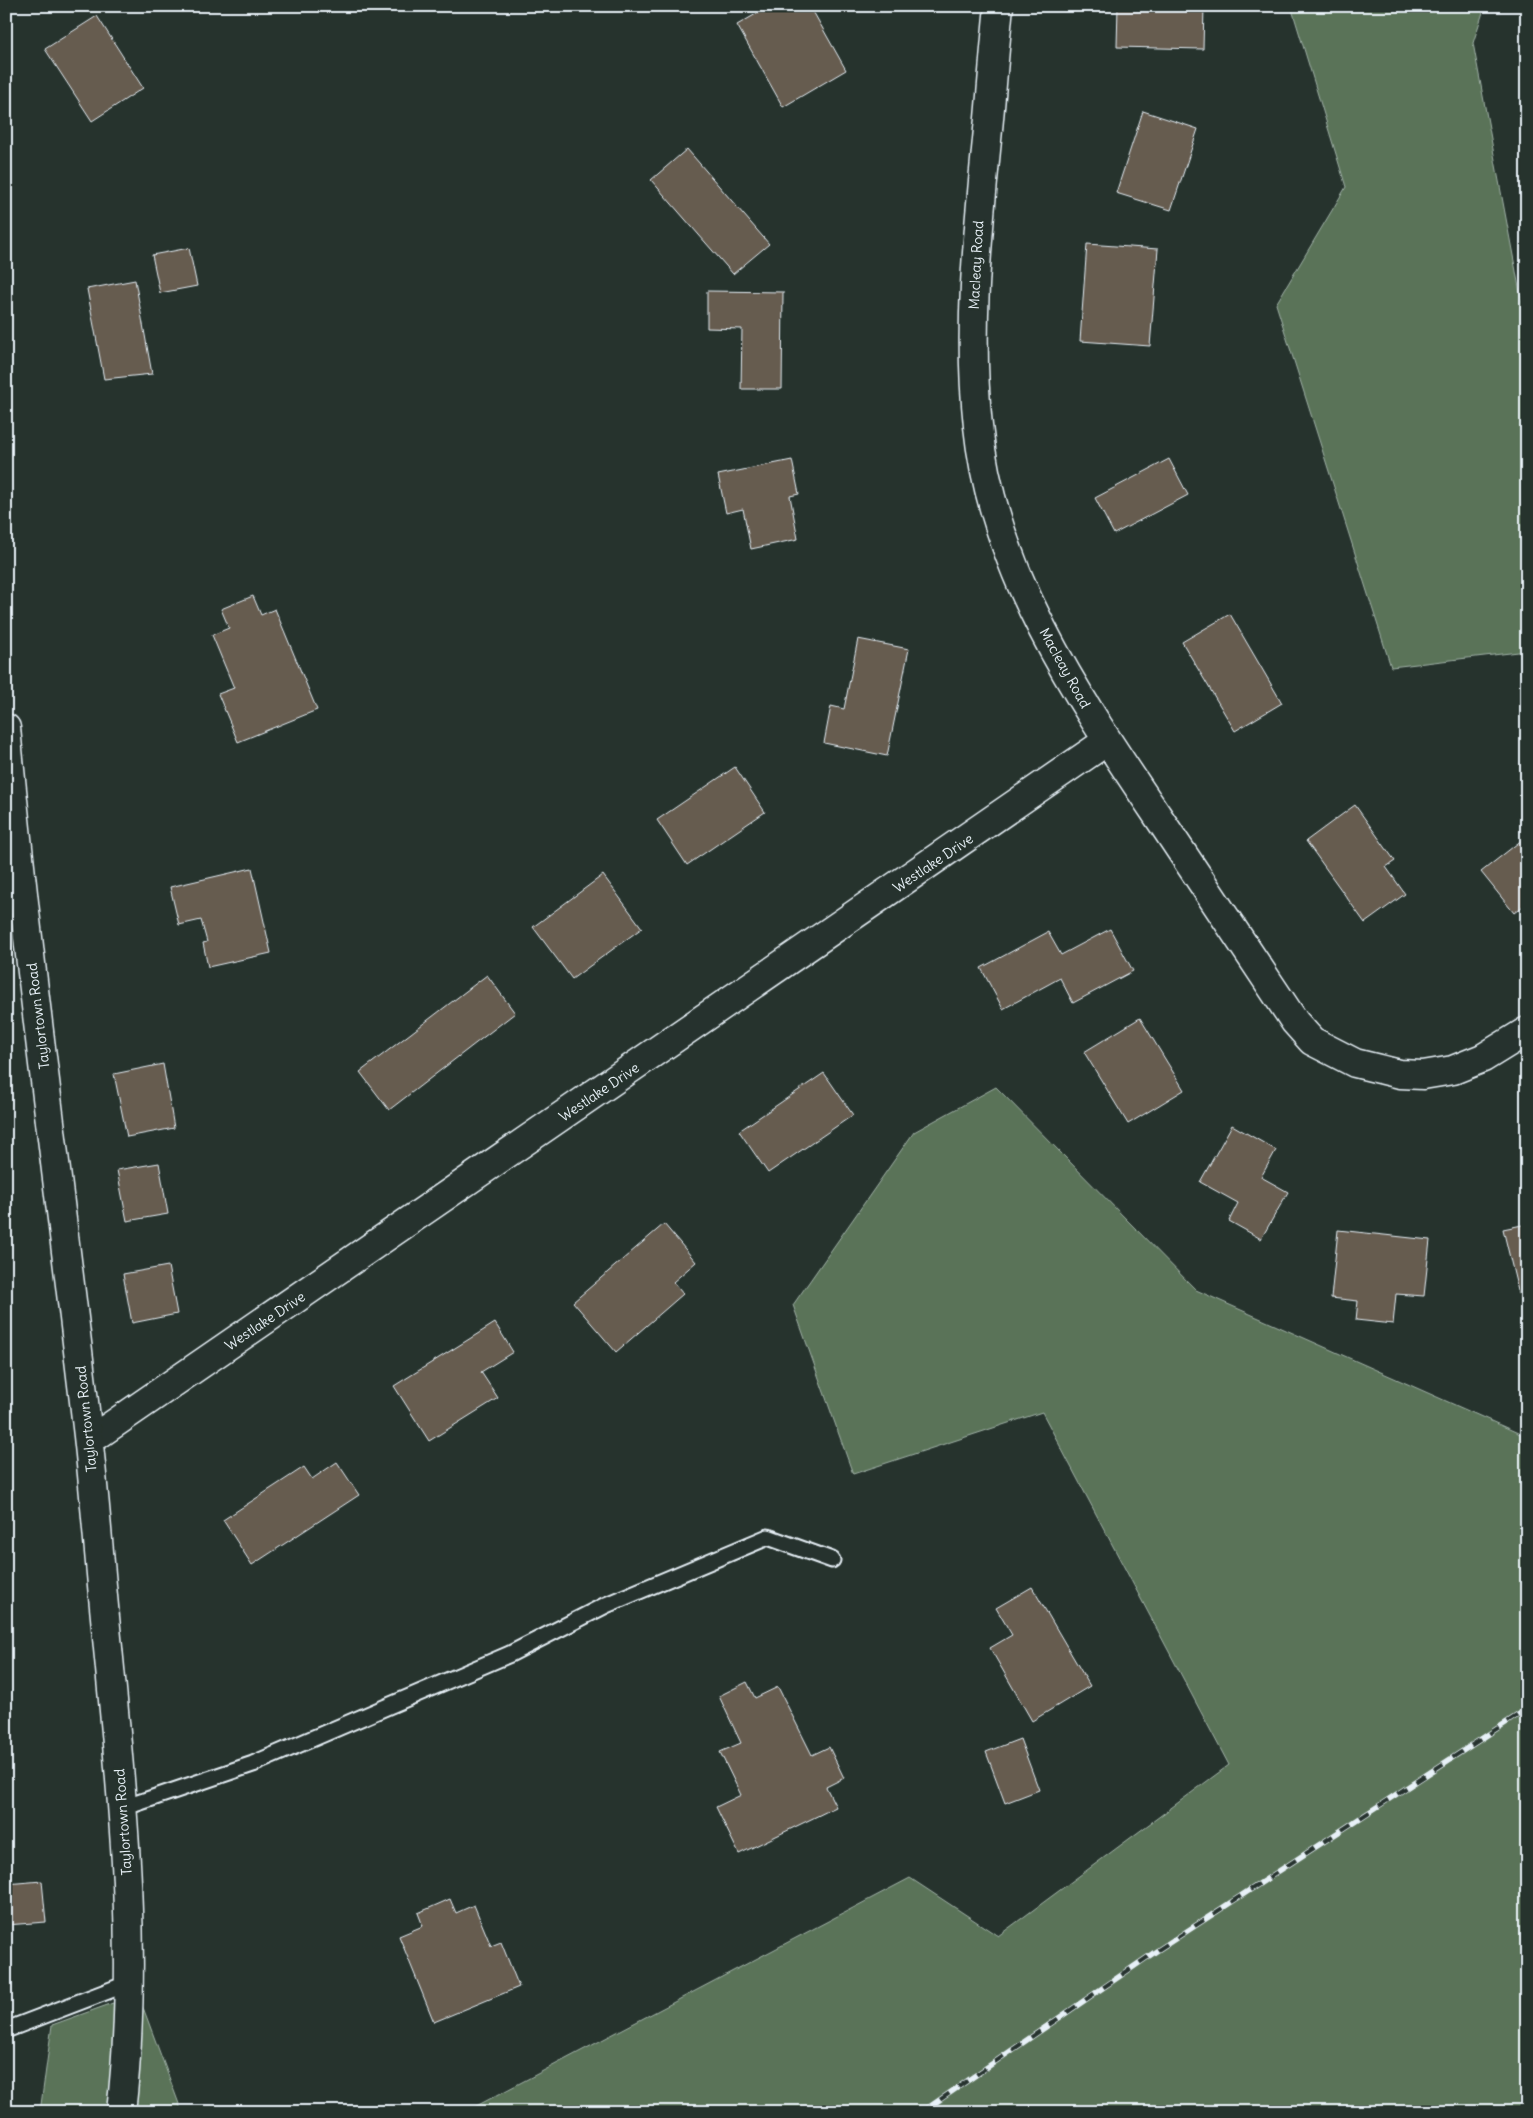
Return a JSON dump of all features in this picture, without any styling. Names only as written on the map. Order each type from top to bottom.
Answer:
[{"type":"street","name":"Macleay Road","points":[[998,6],[975,251],[973,302],[978,427],[991,499],[1013,568],[1056,656],[1107,741],[1295,1022],[1312,1040],[1355,1063],[1400,1074],[1423,1076],[1454,1070],[1483,1058],[1527,1031]]},
{"type":"street","name":"Taylortown Road","points":[[6,728],[28,938],[89,1441],[124,1808],[129,1983],[127,2064],[121,2112]]},
{"type":"street","name":"Westlake Drive","points":[[89,1441],[1107,741]]},
{"type":"lane","points":[[124,1808],[253,1764],[510,1654],[606,1605],[768,1537],[832,1560]]},
{"type":"lane","points":[[6,2030],[129,1983]]},
{"type":"green space","points":[[1291,6],[1485,6],[1473,43],[1527,330],[1527,651],[1391,667],[1276,304],[1346,187]]},
{"type":"green space","points":[[996,1087],[1196,1290],[1527,1437],[1527,2112],[465,2112],[910,1878],[998,1936],[1229,1765],[1042,1412],[853,1474],[793,1305],[914,1132]]},
{"type":"green space","points":[[138,1994],[182,2112],[40,2112],[52,2025]]},
{"type":"building","points":[[770,6],[810,6],[846,70],[783,107],[737,25]]},
{"type":"building","points":[[1118,6],[1204,6],[1203,49],[1117,47]]},
{"type":"building","points":[[97,16],[143,88],[92,121],[45,49]]},
{"type":"building","points":[[1143,111],[1198,129],[1171,210],[1116,193]]},
{"type":"building","points":[[687,149],[769,244],[733,274],[651,180]]},
{"type":"building","points":[[1087,244],[1158,249],[1150,346],[1080,341]]},
{"type":"building","points":[[189,248],[197,286],[160,293],[152,255]]},
{"type":"building","points":[[135,280],[152,374],[104,379],[87,289]]},
{"type":"building","points":[[707,291],[783,292],[782,389],[741,389],[742,329],[707,328]]},
{"type":"building","points":[[1169,459],[1188,495],[1114,534],[1095,498]]},
{"type":"building","points":[[792,460],[799,494],[790,496],[798,539],[751,549],[743,509],[726,513],[718,475]]},
{"type":"building","points":[[253,596],[261,615],[275,609],[317,710],[238,742],[218,694],[234,688],[212,635],[229,628],[221,609]]},
{"type":"building","points":[[1230,614],[1282,703],[1235,731],[1182,642]]},
{"type":"building","points":[[858,639],[909,649],[887,756],[824,743],[831,706],[844,709]]},
{"type":"building","points":[[735,767],[765,812],[687,865],[657,820]]},
{"type":"building","points":[[1355,805],[1395,861],[1386,867],[1405,894],[1365,923],[1306,841]]},
{"type":"building","points":[[1527,836],[1527,903],[1514,913],[1481,872]]},
{"type":"building","points":[[252,868],[271,953],[208,967],[203,943],[207,942],[201,920],[179,925],[170,887]]},
{"type":"building","points":[[603,875],[642,928],[572,979],[533,927]]},
{"type":"building","points":[[1110,929],[1133,971],[1073,1003],[1060,978],[1003,1009],[981,968],[1048,932],[1061,955]]},
{"type":"building","points":[[487,975],[515,1013],[389,1110],[360,1072]]},
{"type":"building","points":[[1140,1018],[1184,1090],[1128,1124],[1084,1052]]},
{"type":"building","points":[[163,1064],[174,1128],[127,1137],[114,1074]]},
{"type":"building","points":[[824,1073],[853,1115],[768,1173],[739,1131]]},
{"type":"building","points":[[1232,1125],[1276,1150],[1261,1177],[1288,1192],[1261,1239],[1229,1221],[1238,1203],[1200,1182]]},
{"type":"building","points":[[159,1163],[168,1214],[127,1221],[117,1170]]},
{"type":"building","points":[[664,1224],[696,1262],[673,1282],[683,1294],[616,1352],[573,1302]]},
{"type":"building","points":[[1527,1224],[1527,1293],[1519,1295],[1503,1229]]},
{"type":"building","points":[[1338,1230],[1430,1240],[1424,1296],[1396,1294],[1393,1324],[1356,1320],[1358,1301],[1331,1298]]},
{"type":"building","points":[[168,1266],[177,1314],[132,1323],[123,1274]]},
{"type":"building","points":[[495,1323],[513,1352],[481,1372],[498,1398],[429,1441],[394,1386]]},
{"type":"building","points":[[337,1462],[359,1495],[252,1565],[223,1520],[304,1467],[312,1479]]},
{"type":"building","points":[[1032,1587],[1090,1686],[1032,1721],[990,1648],[1012,1635],[996,1608]]},
{"type":"building","points":[[747,1682],[755,1698],[778,1687],[812,1755],[829,1747],[844,1778],[826,1787],[836,1807],[739,1854],[716,1807],[741,1795],[720,1752],[741,1743],[719,1696]]},
{"type":"building","points":[[1020,1739],[1039,1790],[1005,1803],[986,1752]]},
{"type":"building","points":[[42,1881],[46,1922],[6,1925],[6,1884]]},
{"type":"building","points":[[450,1899],[456,1913],[474,1905],[491,1946],[501,1942],[519,1987],[434,2022],[399,1936],[423,1926],[418,1913]]},
{"type":"railway","points":[[922,2112],[1155,1952],[1527,1709]]}]
